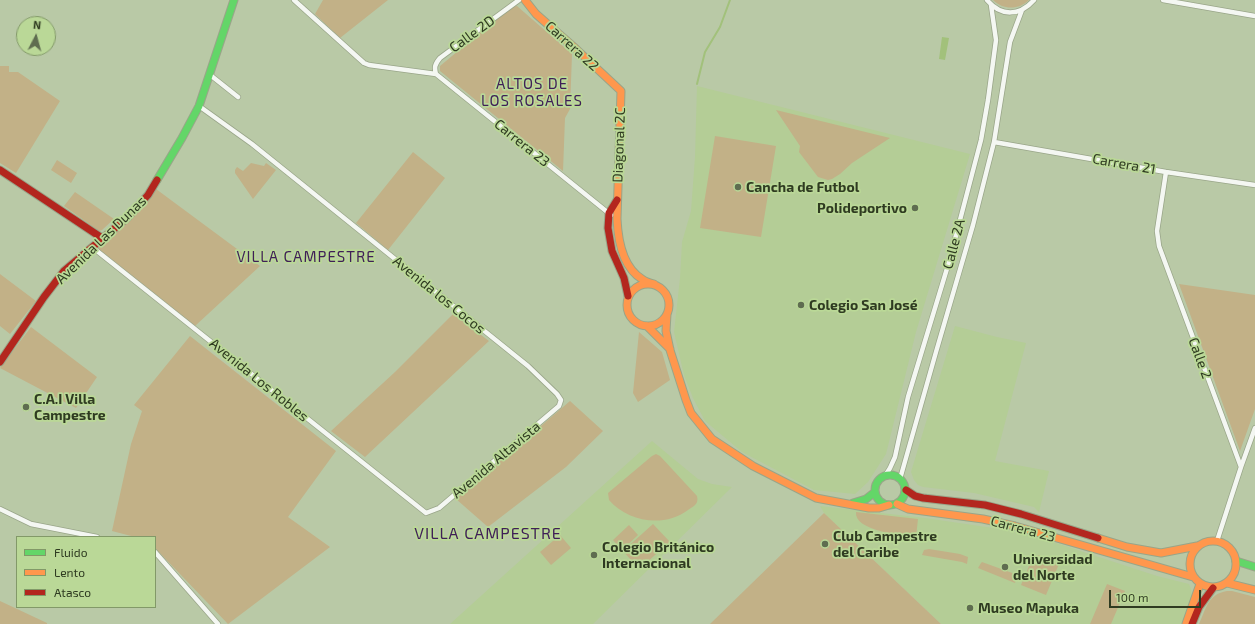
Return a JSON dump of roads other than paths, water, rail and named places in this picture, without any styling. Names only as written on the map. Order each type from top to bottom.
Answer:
[{"type":"street","name":"Avenida Las Dunas","points":[[0,362],[44,297],[64,271],[128,217],[148,195],[199,106],[234,0]]},
{"type":"street","points":[[294,0],[364,63],[369,65],[436,74]]},
{"type":"street","name":"Calle 2D","points":[[436,74],[434,68],[440,58],[519,0]]},
{"type":"street","name":"Carrera 22","points":[[525,0],[536,14],[621,91]]},
{"type":"street","points":[[987,0],[998,10],[1006,12],[1022,10],[1029,6],[1034,0]]},
{"type":"street","points":[[1162,0],[1255,16]]},
{"type":"street","name":"Calle 2A","points":[[885,476],[894,457],[908,397],[949,262],[981,140],[996,40],[991,5]]},
{"type":"street","name":"Calle 2A","points":[[900,479],[974,225],[994,142],[1010,42],[1022,10]]},
{"type":"street","points":[[209,74],[238,97]]},
{"type":"street","name":"Carrera 23","points":[[436,74],[617,219]]},
{"type":"street","name":"Diagonal 2C","points":[[617,219],[621,91]]},
{"type":"street","name":"Avenida los Cocos","points":[[199,106],[257,148],[528,366],[557,394],[561,400]]},
{"type":"street","name":"Carrera 21","points":[[994,142],[1255,186]]},
{"type":"street","points":[[0,170],[102,238]]},
{"type":"street","name":"Calle 2","points":[[1166,172],[1157,231],[1159,246],[1241,467]]},
{"type":"street","name":"Diagonal 2C","points":[[608,213],[617,200]]},
{"type":"street","points":[[608,213],[608,228],[612,251],[624,278],[628,296]]},
{"type":"street","points":[[617,219],[620,246],[630,268],[640,278],[660,287],[666,293],[669,300],[666,331],[670,350],[691,413],[712,439],[753,466],[823,500],[879,508],[897,504],[904,497],[906,490],[900,479],[891,475],[885,476],[876,484],[875,492],[878,500],[889,505]]},
{"type":"street","name":"Avenida Los Robles","points":[[92,247],[426,513]]},
{"type":"street","points":[[654,284],[641,284],[631,291],[628,296],[626,307],[630,316],[637,323],[647,326],[670,350]]},
{"type":"street","points":[[647,326],[659,323],[667,314]]},
{"type":"street","name":"Avenida Altavista","points":[[426,513],[439,508],[559,406],[561,400]]},
{"type":"street","points":[[1217,541],[1255,428]]},
{"type":"street","name":"Carrera 23","points":[[906,490],[914,496],[923,498],[985,505],[1021,514],[1127,547],[1161,553],[1197,546]]},
{"type":"street","points":[[844,503],[862,501],[869,498],[875,492]]},
{"type":"street","name":"Carrera 23","points":[[897,504],[908,509],[983,519],[1015,526],[1193,577]]},
{"type":"street","points":[[0,510],[31,524],[92,536]]},
{"type":"street","points":[[1217,541],[1228,547],[1234,553],[1236,561],[1234,573],[1223,586],[1213,588],[1206,587],[1200,584],[1193,577],[1190,571],[1189,561],[1197,546],[1206,542],[1217,541]]},
{"type":"street","points":[[156,553],[218,624]]},
{"type":"street","points":[[1236,561],[1255,567]]},
{"type":"street","points":[[1227,583],[1255,590]]},
{"type":"street","points":[[1186,624],[1200,584]]},
{"type":"street","points":[[1192,624],[1199,607],[1213,588]]},
{"type":"waterway","points":[[697,84],[705,52],[720,27],[730,0]]},
{"type":"place","name":"Cancha de Futbol","points":[[738,187]]},
{"type":"place","name":"Polideportivo","points":[[915,208]]},
{"type":"place","name":"Colegio San José","points":[[801,305]]},
{"type":"place","name":"C.A.I Villa Campestre","points":[[26,407]]},
{"type":"place","name":"Club Campestre del Caribe","points":[[825,544]]},
{"type":"place","name":"Colegio Británico Internacional","points":[[594,555]]},
{"type":"place","name":"Universidad del Norte","points":[[1005,567]]},
{"type":"place","name":"Museo Mapuka","points":[[970,608]]},
{"type":"district","name":"ALTOS DE LOS ROSALES","points":[[532,92]]},
{"type":"district","name":"VILLA CAMPESTRE","points":[[306,257]]},
{"type":"district","name":"VILLA CAMPESTRE","points":[[488,534]]}]
